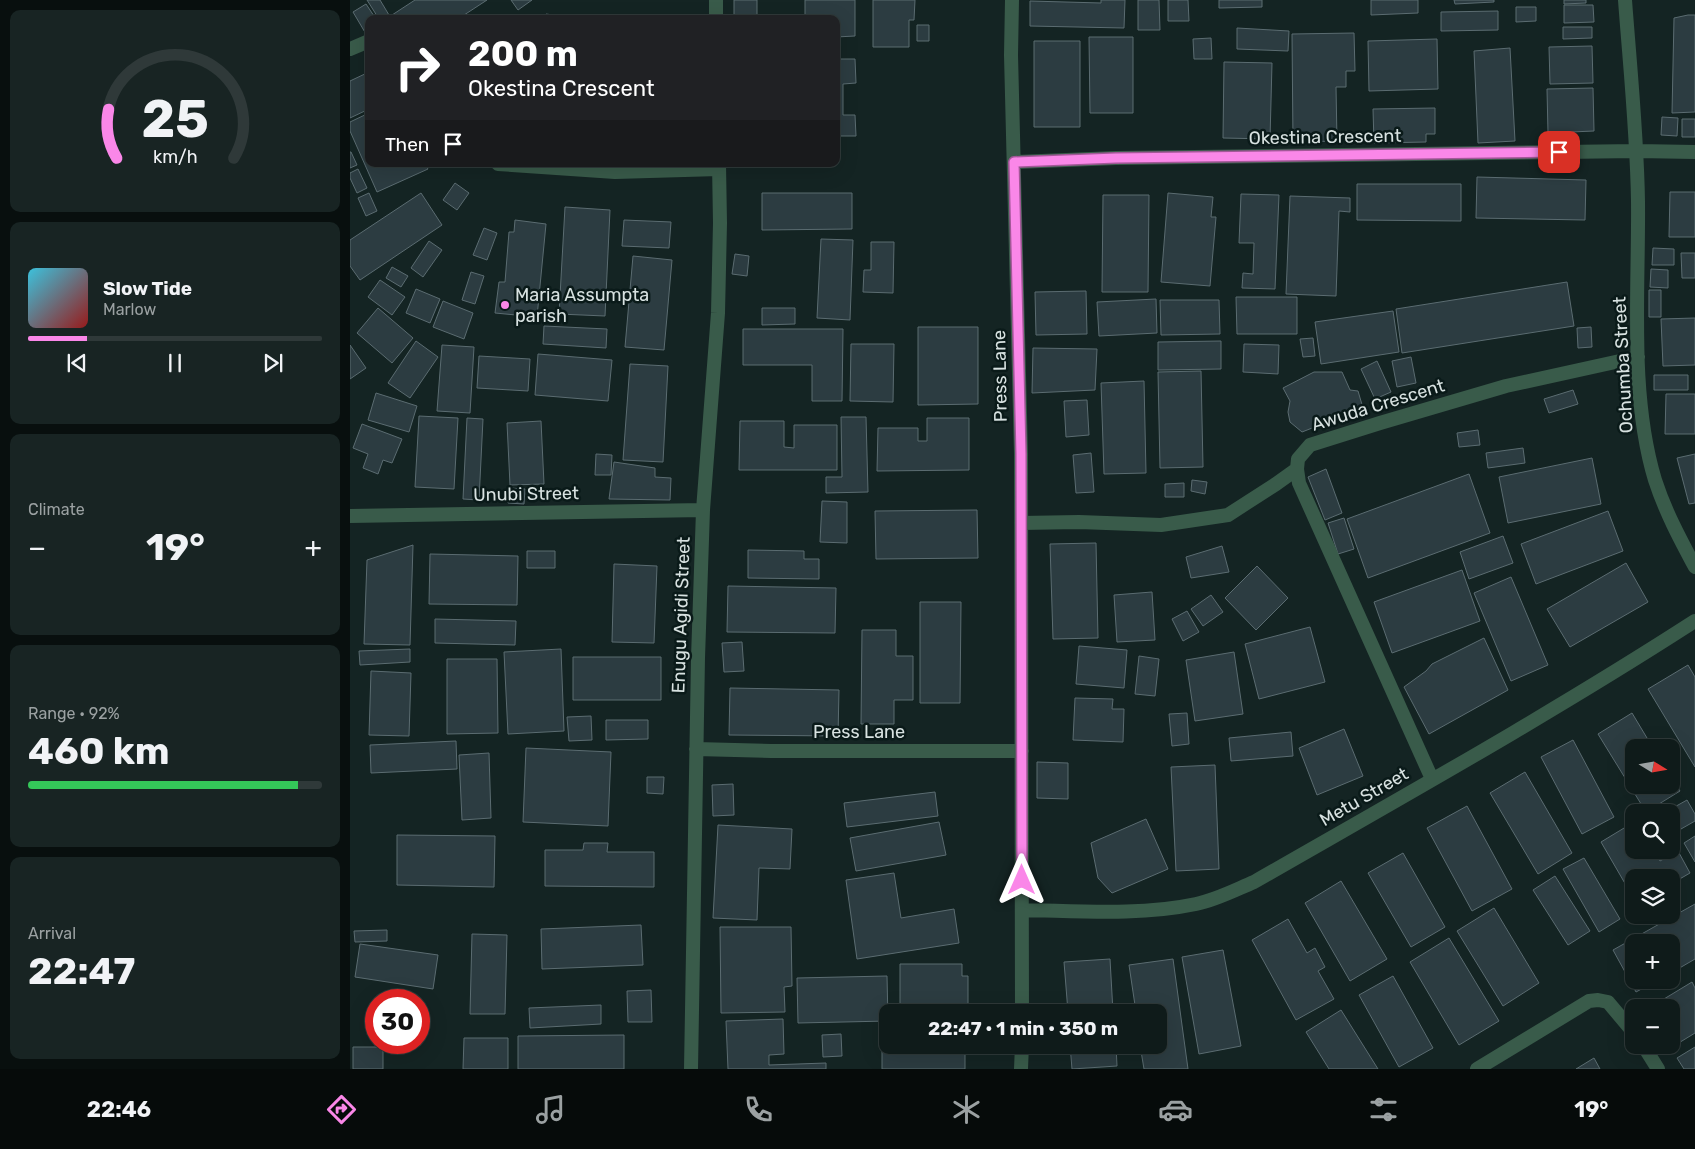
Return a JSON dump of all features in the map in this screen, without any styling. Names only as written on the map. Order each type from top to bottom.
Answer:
[{"type":"street","points":[[716,0],[716,15]]},
{"type":"street","name":"Press Lane","points":[[1012,0],[1011,55],[1021,523],[1022,1004]]},
{"type":"street","name":"Ochumba Street","points":[[1625,0],[1637,151],[1638,357],[1644,431],[1655,480],[1672,524],[1695,566]]},
{"type":"street","points":[[350,49],[365,42]]},
{"type":"street","name":"Okestina Crescent","points":[[1014,162],[1116,158],[1637,151],[1695,152]]},
{"type":"street","points":[[542,167],[615,172],[702,167]]},
{"type":"street","name":"Enugu Agidi Street","points":[[690,1069],[703,510],[718,313],[719,167]]},
{"type":"street","name":"Awuda Crescent","points":[[1297,469],[1298,459],[1310,445],[1506,386],[1638,357]]},
{"type":"street","points":[[1021,523],[1079,522],[1161,525],[1228,514],[1297,469],[1299,483],[1432,779]]},
{"type":"street","name":"Unubi Street","points":[[350,516],[703,510]]},
{"type":"street","name":"Metu Street","points":[[1022,910],[1136,911],[1196,904],[1219,897],[1254,882],[1517,731],[1695,621]]},
{"type":"street","name":"Press Lane","points":[[696,749],[771,751],[1022,750]]},
{"type":"street","points":[[1476,1069],[1589,1001],[1608,1002],[1625,1022]]},
{"type":"street","points":[[1021,1069],[1022,1054]]},
{"type":"street","points":[[1649,1054],[1658,1069]]},
{"type":"building","points":[[367,0],[380,0],[389,15],[376,15]]},
{"type":"building","points":[[415,0],[487,0],[464,15],[392,15]]},
{"type":"building","points":[[511,0],[532,0],[518,10]]},
{"type":"building","points":[[734,0],[757,0],[757,15],[734,15]]},
{"type":"building","points":[[805,0],[855,0],[855,36],[840,37],[840,15],[805,15]]},
{"type":"building","points":[[873,0],[915,0],[914,20],[909,20],[909,47],[873,47]]},
{"type":"building","points":[[1101,0],[1125,0],[1124,28],[1030,26],[1030,1],[1101,3]]},
{"type":"building","points":[[1138,0],[1159,0],[1160,30],[1138,30]]},
{"type":"building","points":[[1168,0],[1188,0],[1189,21],[1168,21]]},
{"type":"building","points":[[1219,0],[1262,0],[1262,7],[1219,8]]},
{"type":"building","points":[[1371,0],[1418,0],[1418,13],[1371,15]]},
{"type":"building","points":[[1454,0],[1494,0],[1494,2],[1455,4]]},
{"type":"building","points":[[1564,0],[1586,0],[1586,3],[1564,4]]},
{"type":"building","points":[[366,4],[373,15],[365,15],[365,32],[353,12]]},
{"type":"building","points":[[1564,5],[1593,5],[1594,22],[1564,23]]},
{"type":"building","points":[[1516,7],[1536,7],[1536,21],[1516,22]]},
{"type":"building","points":[[1498,11],[1498,30],[1441,31],[1441,12]]},
{"type":"building","points":[[1695,15],[1695,112],[1672,113],[1674,18]]},
{"type":"building","points":[[917,25],[929,25],[929,41],[917,41]]},
{"type":"building","points":[[1563,27],[1592,27],[1592,38],[1563,39]]},
{"type":"building","points":[[1237,28],[1289,31],[1288,51],[1237,49]]},
{"type":"building","points":[[1354,33],[1355,71],[1346,71],[1346,87],[1336,87],[1337,141],[1293,142],[1292,34]]},
{"type":"building","points":[[1089,37],[1133,37],[1133,113],[1090,113]]},
{"type":"building","points":[[1211,38],[1212,59],[1194,59],[1193,39]]},
{"type":"building","points":[[1437,39],[1438,89],[1369,91],[1368,41]]},
{"type":"building","points":[[1034,41],[1080,41],[1080,127],[1034,127]]},
{"type":"building","points":[[1592,46],[1593,83],[1550,84],[1549,47]]},
{"type":"building","points":[[1510,48],[1515,141],[1478,143],[1474,51]]},
{"type":"building","points":[[840,59],[855,59],[856,83],[843,84],[843,115],[855,115],[856,136],[840,136]]},
{"type":"building","points":[[1224,62],[1272,63],[1270,139],[1223,138]]},
{"type":"building","points":[[365,74],[365,111],[350,118],[350,81]]},
{"type":"building","points":[[1593,88],[1594,131],[1548,133],[1547,89]]},
{"type":"building","points":[[1435,108],[1435,134],[1426,134],[1426,142],[1374,143],[1373,109]]},
{"type":"building","points":[[365,115],[365,165],[350,131],[350,122]]},
{"type":"building","points":[[1662,117],[1678,118],[1677,136],[1661,135]]},
{"type":"building","points":[[1682,119],[1695,119],[1695,137],[1682,137]]},
{"type":"building","points":[[350,152],[357,165],[350,168]]},
{"type":"building","points":[[366,167],[427,167],[428,169],[377,192]]},
{"type":"building","points":[[358,169],[367,188],[357,193],[350,178],[350,173]]},
{"type":"building","points":[[1477,177],[1586,180],[1585,220],[1476,218]]},
{"type":"building","points":[[455,183],[469,193],[457,210],[443,200]]},
{"type":"building","points":[[1357,184],[1461,184],[1461,221],[1357,220]]},
{"type":"building","points":[[1670,192],[1695,192],[1695,237],[1669,237]]},
{"type":"building","points":[[369,193],[377,211],[366,216],[358,198]]},
{"type":"building","points":[[421,193],[442,225],[360,280],[350,266],[350,240]]},
{"type":"building","points":[[762,193],[852,193],[852,229],[762,230]]},
{"type":"building","points":[[1168,193],[1213,197],[1211,217],[1216,217],[1210,286],[1161,282]]},
{"type":"building","points":[[1241,194],[1279,195],[1275,289],[1242,288],[1243,273],[1253,274],[1254,243],[1239,243]]},
{"type":"building","points":[[1103,195],[1149,195],[1148,292],[1102,292]]},
{"type":"building","points":[[1290,196],[1350,198],[1350,212],[1339,211],[1336,296],[1286,294]]},
{"type":"building","points":[[565,207],[610,210],[605,316],[559,314]]},
{"type":"building","points":[[515,220],[546,224],[537,317],[495,313],[499,282],[505,282],[509,232],[514,232]]},
{"type":"building","points":[[624,220],[671,222],[669,248],[622,246]]},
{"type":"building","points":[[484,228],[497,233],[487,260],[473,255]]},
{"type":"building","points":[[821,239],[853,240],[850,320],[817,318]]},
{"type":"building","points":[[429,241],[442,250],[423,277],[411,268]]},
{"type":"building","points":[[871,242],[894,242],[893,293],[863,292],[864,270],[871,270]]},
{"type":"building","points":[[1653,248],[1674,249],[1674,265],[1652,265]]},
{"type":"building","points":[[1681,253],[1695,253],[1695,278],[1682,278]]},
{"type":"building","points":[[735,254],[749,256],[747,276],[732,274]]},
{"type":"building","points":[[633,256],[672,260],[664,350],[625,347]]},
{"type":"building","points":[[392,267],[408,276],[401,287],[386,278]]},
{"type":"building","points":[[1651,269],[1668,270],[1668,288],[1650,287]]},
{"type":"building","points":[[471,272],[484,276],[475,304],[462,300]]},
{"type":"building","points":[[380,280],[405,297],[392,315],[368,297]]},
{"type":"building","points":[[1567,282],[1574,326],[1402,353],[1396,309]]},
{"type":"building","points":[[416,289],[440,299],[430,323],[406,313]]},
{"type":"building","points":[[1649,290],[1661,290],[1661,317],[1649,317]]},
{"type":"building","points":[[1086,291],[1087,334],[1036,335],[1035,292]]},
{"type":"building","points":[[1236,297],[1297,297],[1297,334],[1237,334]]},
{"type":"building","points":[[1156,299],[1157,333],[1099,336],[1097,302]]},
{"type":"building","points":[[1160,300],[1219,300],[1220,334],[1161,335]]},
{"type":"building","points":[[443,301],[473,313],[464,339],[433,327]]},
{"type":"building","points":[[378,308],[413,338],[392,363],[357,333]]},
{"type":"building","points":[[762,308],[795,308],[795,324],[762,325]]},
{"type":"building","points":[[1393,311],[1399,352],[1321,364],[1315,322]]},
{"type":"building","points":[[1695,318],[1695,365],[1663,366],[1661,319]]},
{"type":"building","points":[[544,326],[607,329],[606,348],[543,344]]},
{"type":"building","points":[[918,327],[978,327],[978,404],[918,405]]},
{"type":"building","points":[[1591,327],[1592,347],[1578,348],[1577,328]]},
{"type":"building","points":[[743,329],[843,329],[842,401],[812,401],[812,365],[743,365]]},
{"type":"building","points":[[1313,338],[1315,356],[1303,357],[1300,339]]},
{"type":"building","points":[[416,341],[438,357],[410,398],[388,383]]},
{"type":"building","points":[[1221,341],[1221,369],[1158,370],[1158,342]]},
{"type":"building","points":[[851,344],[894,344],[893,402],[850,401]]},
{"type":"building","points":[[1244,344],[1279,345],[1278,374],[1243,372]]},
{"type":"building","points":[[350,345],[366,368],[350,379]]},
{"type":"building","points":[[442,345],[474,347],[470,413],[437,411]]},
{"type":"building","points":[[1033,348],[1097,349],[1095,390],[1032,393]]},
{"type":"building","points":[[538,354],[612,360],[608,401],[535,395]]},
{"type":"building","points":[[479,356],[530,359],[528,391],[477,388]]},
{"type":"building","points":[[1411,357],[1416,383],[1397,387],[1392,361]]},
{"type":"building","points":[[1377,361],[1391,392],[1375,399],[1361,369]]},
{"type":"building","points":[[630,364],[668,366],[663,462],[623,460]]},
{"type":"building","points":[[1201,371],[1203,467],[1160,468],[1158,372]]},
{"type":"building","points":[[1314,372],[1342,372],[1350,390],[1358,391],[1363,408],[1302,432],[1290,422],[1288,412],[1290,401],[1283,388]]},
{"type":"building","points":[[1654,375],[1688,375],[1688,390],[1654,390]]},
{"type":"building","points":[[1144,381],[1146,473],[1104,474],[1101,383]]},
{"type":"building","points":[[1573,390],[1578,404],[1549,413],[1544,399]]},
{"type":"building","points":[[376,393],[417,406],[409,432],[368,420]]},
{"type":"building","points":[[1666,394],[1695,394],[1695,434],[1665,434]]},
{"type":"building","points":[[1087,400],[1089,435],[1066,437],[1064,401]]},
{"type":"building","points":[[419,416],[458,418],[454,489],[415,487]]},
{"type":"building","points":[[841,417],[866,417],[868,492],[826,493],[826,477],[842,477]]},
{"type":"building","points":[[467,418],[483,419],[479,500],[463,499]]},
{"type":"building","points":[[927,418],[969,418],[969,470],[877,471],[878,428],[918,428],[918,441],[927,441]]},
{"type":"building","points":[[541,421],[544,484],[510,485],[507,423]]},
{"type":"building","points":[[740,421],[784,421],[784,447],[794,448],[794,425],[837,425],[837,470],[739,470]]},
{"type":"building","points":[[362,424],[402,439],[392,463],[383,460],[378,474],[363,468],[368,454],[353,448]]},
{"type":"building","points":[[1478,430],[1480,445],[1459,447],[1457,433]]},
{"type":"building","points":[[1523,448],[1525,463],[1488,468],[1486,453]]},
{"type":"building","points":[[1091,453],[1094,492],[1076,493],[1073,455]]},
{"type":"building","points":[[596,454],[612,455],[611,475],[595,475]]},
{"type":"building","points":[[1695,454],[1695,503],[1689,504],[1677,458]]},
{"type":"building","points":[[1592,458],[1601,504],[1508,523],[1499,477]]},
{"type":"building","points":[[614,462],[655,468],[655,477],[671,478],[670,500],[609,499]]},
{"type":"building","points":[[1326,469],[1342,513],[1325,520],[1308,477]]},
{"type":"building","points":[[1469,474],[1490,533],[1368,578],[1347,519]]},
{"type":"building","points":[[1192,480],[1207,482],[1205,494],[1191,491]]},
{"type":"building","points":[[1184,483],[1184,497],[1165,497],[1165,484]]},
{"type":"building","points":[[509,488],[525,489],[524,504],[508,503]]},
{"type":"building","points":[[822,501],[847,502],[847,543],[820,542]]},
{"type":"building","points":[[977,510],[978,558],[876,559],[875,511]]},
{"type":"building","points":[[1608,511],[1623,551],[1536,584],[1521,544]]},
{"type":"building","points":[[1344,518],[1354,549],[1338,554],[1328,523]]},
{"type":"building","points":[[1503,536],[1513,563],[1469,579],[1460,552]]},
{"type":"building","points":[[1096,543],[1098,638],[1053,639],[1050,544]]},
{"type":"building","points":[[413,545],[410,645],[364,644],[367,560]]},
{"type":"building","points":[[1222,546],[1229,572],[1191,578],[1186,557]]},
{"type":"building","points":[[748,550],[804,551],[804,559],[819,559],[819,579],[748,578]]},
{"type":"building","points":[[527,551],[555,551],[555,568],[527,568]]},
{"type":"building","points":[[430,554],[518,556],[517,605],[429,604]]},
{"type":"building","points":[[1626,563],[1648,602],[1570,647],[1547,609]]},
{"type":"building","points":[[614,564],[657,566],[654,643],[612,642]]},
{"type":"building","points":[[1257,566],[1288,598],[1256,630],[1225,598]]},
{"type":"building","points":[[1462,570],[1480,621],[1392,653],[1374,602]]},
{"type":"building","points":[[1511,577],[1548,665],[1511,681],[1474,593]]},
{"type":"building","points":[[728,586],[836,588],[835,633],[727,632]]},
{"type":"building","points":[[1152,592],[1155,640],[1117,642],[1114,595]]},
{"type":"building","points":[[1211,595],[1223,612],[1203,626],[1191,609]]},
{"type":"building","points":[[920,602],[961,602],[960,703],[920,703]]},
{"type":"building","points":[[1187,611],[1199,632],[1183,641],[1172,619]]},
{"type":"building","points":[[435,619],[516,621],[515,645],[435,643]]},
{"type":"building","points":[[1310,627],[1325,682],[1259,699],[1245,644]]},
{"type":"building","points":[[862,630],[896,630],[896,656],[913,656],[913,700],[894,700],[894,724],[861,724]]},
{"type":"building","points":[[1484,638],[1508,690],[1429,734],[1404,687],[1426,671],[1432,664]]},
{"type":"building","points":[[742,642],[744,671],[724,672],[722,643]]},
{"type":"building","points":[[1079,646],[1127,650],[1124,688],[1076,684]]},
{"type":"building","points":[[410,649],[410,662],[360,665],[359,651]]},
{"type":"building","points":[[561,649],[564,731],[508,734],[504,652]]},
{"type":"building","points":[[1234,652],[1243,714],[1195,721],[1186,660]]},
{"type":"building","points":[[1139,656],[1159,659],[1155,696],[1135,694]]},
{"type":"building","points":[[573,657],[661,657],[661,700],[573,700]]},
{"type":"building","points":[[447,659],[497,659],[498,733],[447,734]]},
{"type":"building","points":[[1688,665],[1695,677],[1695,767],[1680,739],[1678,739],[1648,689]]},
{"type":"building","points":[[371,671],[411,673],[409,736],[369,735]]},
{"type":"building","points":[[730,688],[839,690],[838,736],[729,735]]},
{"type":"building","points":[[1075,698],[1113,699],[1112,709],[1124,709],[1123,742],[1073,740]]},
{"type":"building","points":[[1187,713],[1189,744],[1172,746],[1169,714]]},
{"type":"building","points":[[1632,713],[1648,739],[1625,739],[1625,778],[1598,734]]},
{"type":"building","points":[[591,716],[592,740],[569,741],[567,717]]},
{"type":"building","points":[[606,720],[648,720],[648,739],[606,740]]},
{"type":"building","points":[[1344,729],[1363,776],[1317,795],[1299,748]]},
{"type":"building","points":[[1291,732],[1293,756],[1231,761],[1229,738]]},
{"type":"building","points":[[1573,740],[1614,817],[1582,834],[1541,757]]},
{"type":"building","points":[[456,741],[457,769],[371,773],[370,745]]},
{"type":"building","points":[[526,748],[611,752],[608,826],[523,822]]},
{"type":"building","points":[[489,753],[491,818],[462,820],[459,755]]},
{"type":"building","points":[[1037,762],[1068,763],[1068,799],[1037,798]]},
{"type":"building","points":[[1215,765],[1219,869],[1176,871],[1171,767]]},
{"type":"building","points":[[1525,772],[1572,853],[1538,874],[1490,793]]},
{"type":"building","points":[[647,777],[664,777],[663,794],[647,793]]},
{"type":"building","points":[[733,784],[734,815],[713,816],[712,785]]},
{"type":"building","points":[[935,792],[938,816],[847,827],[844,803]]},
{"type":"building","points":[[1635,794],[1675,794],[1659,804],[1641,804]]},
{"type":"building","points":[[1687,800],[1695,814],[1695,821],[1681,829],[1680,827],[1680,804]]},
{"type":"building","points":[[1467,806],[1512,889],[1472,911],[1427,828]]},
{"type":"building","points":[[1146,819],[1168,869],[1112,893],[1098,878],[1091,843]]},
{"type":"building","points":[[939,822],[946,855],[856,871],[850,838]]},
{"type":"building","points":[[718,825],[792,829],[790,869],[759,868],[757,920],[713,918]]},
{"type":"building","points":[[1625,827],[1625,859],[1659,859],[1660,861],[1664,859],[1680,859],[1680,855],[1690,873],[1680,879],[1680,869],[1625,869],[1625,883],[1601,842]]},
{"type":"building","points":[[397,835],[495,836],[494,887],[397,885]]},
{"type":"building","points":[[1695,836],[1695,862],[1684,843]]},
{"type":"building","points":[[584,843],[608,843],[607,852],[654,852],[654,887],[545,886],[545,850],[583,850]]},
{"type":"building","points":[[1403,853],[1445,927],[1411,947],[1368,873]]},
{"type":"building","points":[[1584,858],[1620,919],[1599,932],[1563,869]]},
{"type":"building","points":[[894,873],[901,918],[954,909],[959,943],[857,959],[846,880]]},
{"type":"building","points":[[1555,876],[1590,931],[1568,945],[1533,890]]},
{"type":"building","points":[[1341,881],[1387,959],[1350,981],[1305,903]]},
{"type":"building","points":[[1695,904],[1695,959],[1680,968],[1680,934],[1642,934],[1659,924],[1680,924],[1680,912]]},
{"type":"building","points":[[1494,908],[1539,983],[1503,1006],[1457,931]]},
{"type":"building","points":[[1288,919],[1307,953],[1315,948],[1325,967],[1318,971],[1334,999],[1296,1020],[1252,940]]},
{"type":"building","points":[[641,925],[643,965],[542,969],[541,929]]},
{"type":"building","points":[[720,927],[791,927],[792,986],[784,987],[785,1012],[721,1013]]},
{"type":"building","points":[[387,930],[387,941],[355,942],[354,931]]},
{"type":"building","points":[[472,934],[507,935],[505,1014],[470,1014]]},
{"type":"building","points":[[1449,938],[1499,1021],[1459,1045],[1410,962]]},
{"type":"building","points":[[1625,943],[1625,972],[1613,950]]},
{"type":"building","points":[[360,944],[438,955],[433,989],[355,977]]},
{"type":"building","points":[[1223,950],[1241,1046],[1199,1054],[1182,957]]},
{"type":"building","points":[[1110,959],[1113,1004],[1067,1004],[1064,962]]},
{"type":"building","points":[[1173,959],[1188,1069],[1144,1069],[1142,1054],[1167,1054],[1167,1004],[1135,1004],[1129,965]]},
{"type":"building","points":[[900,964],[962,964],[962,976],[968,976],[968,1004],[900,1004]]},
{"type":"building","points":[[887,976],[888,1004],[879,1004],[879,1021],[798,1023],[797,978]]},
{"type":"building","points":[[1393,976],[1433,1048],[1399,1067],[1359,995]]},
{"type":"building","points":[[1692,982],[1695,988],[1695,1033],[1680,1042],[1680,999],[1664,999]]},
{"type":"building","points":[[651,990],[652,1022],[628,1022],[627,991]]},
{"type":"building","points":[[601,1005],[601,1024],[530,1028],[529,1008]]},
{"type":"building","points":[[1341,1010],[1378,1069],[1329,1069],[1306,1032]]},
{"type":"building","points":[[783,1019],[784,1054],[769,1055],[769,1065],[826,1063],[826,1069],[728,1069],[726,1021]]},
{"type":"building","points":[[841,1034],[842,1056],[823,1057],[822,1035]]},
{"type":"building","points":[[624,1035],[624,1069],[518,1069],[518,1036]]},
{"type":"building","points":[[464,1038],[508,1038],[508,1069],[463,1069]]},
{"type":"building","points":[[353,1047],[365,1047],[365,1054],[383,1054],[383,1069],[353,1069]]},
{"type":"building","points":[[1695,1047],[1695,1069],[1684,1069],[1677,1058]]},
{"type":"building","points":[[882,1054],[965,1054],[965,1069],[882,1069]]},
{"type":"building","points":[[1071,1054],[1116,1054],[1117,1066],[1072,1069]]},
{"type":"building","points":[[1594,1058],[1600,1069],[1576,1069]]},
{"type":"place","name":"Maria Assumpta parish","points":[[505,305]]},
{"type":"route","points":[[1022,880],[1021,454],[1014,162],[1116,158],[1559,152]]}]
